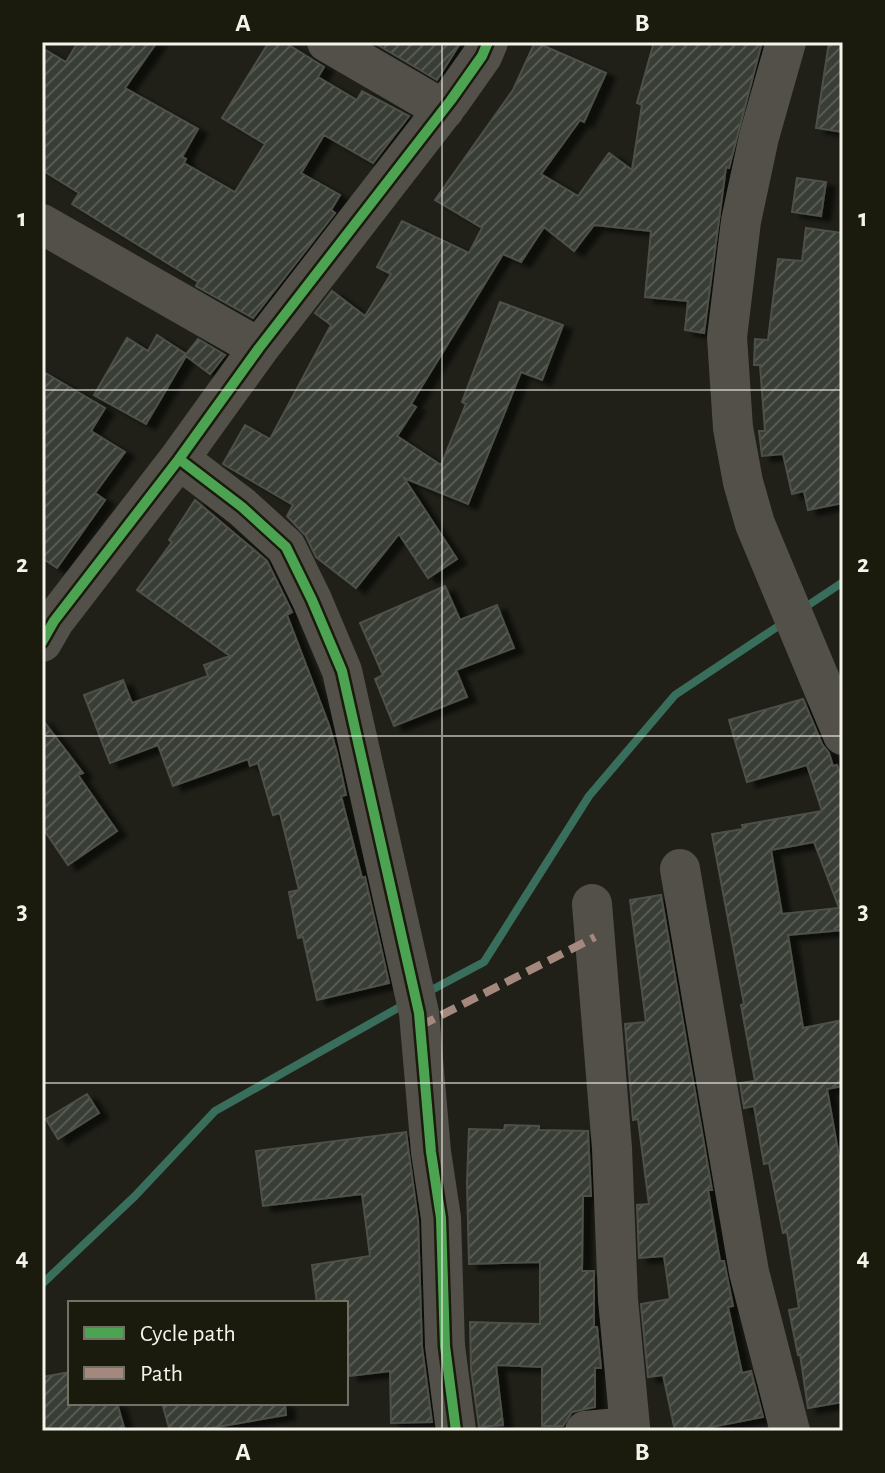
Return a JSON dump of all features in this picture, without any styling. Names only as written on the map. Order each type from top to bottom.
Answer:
[{"type":"street","points":[[327,42],[444,110]]},
{"type":"street","points":[[46,625],[179,459],[259,348],[444,110],[482,56],[488,42]]},
{"type":"street","points":[[786,42],[759,137],[741,221],[727,337],[733,428],[755,524],[843,735]]},
{"type":"street","points":[[42,224],[259,348]]},
{"type":"street","points":[[179,459],[242,507],[286,547],[342,671],[419,1013],[431,1152],[441,1218],[445,1346],[456,1431]]},
{"type":"street","points":[[680,869],[749,1272],[790,1431]]},
{"type":"street","points":[[585,1431],[630,1429],[618,1300],[612,1148],[592,904]]},
{"type":"building","points":[[78,42],[157,42],[125,88],[198,129],[182,157],[186,159],[184,163],[235,192],[265,144],[222,118],[269,42],[284,42],[324,67],[318,77],[357,100],[362,91],[409,116],[373,163],[324,135],[301,173],[340,195],[331,210],[335,213],[253,318],[196,286],[198,282],[72,204],[79,193],[42,170],[42,48],[66,62]]},
{"type":"building","points":[[373,42],[461,42],[437,80]]},
{"type":"building","points":[[535,42],[606,73],[584,122],[580,120],[541,174],[578,196],[609,153],[632,170],[642,105],[637,103],[654,42],[762,42],[729,168],[726,167],[704,333],[685,330],[688,301],[645,297],[651,231],[594,225],[574,251],[544,227],[521,262],[503,254],[411,404],[416,407],[397,436],[441,465],[466,404],[462,402],[500,302],[563,325],[542,380],[521,372],[468,504],[404,478],[457,559],[428,578],[399,534],[356,588],[316,557],[306,536],[287,516],[293,505],[223,464],[245,425],[270,439],[331,325],[315,313],[332,291],[365,316],[391,274],[377,267],[402,221],[469,253],[482,228],[435,200],[513,90]]},
{"type":"building","points":[[829,42],[843,42],[843,132],[816,128]]},
{"type":"building","points":[[797,178],[826,182],[821,216],[792,212]]},
{"type":"building","points":[[806,228],[843,233],[843,503],[808,510],[804,491],[792,494],[783,454],[762,456],[759,431],[765,431],[760,365],[754,365],[755,339],[768,340],[778,259],[802,261]]},
{"type":"building","points":[[157,335],[186,354],[198,339],[225,355],[210,374],[186,356],[146,424],[94,395],[127,338],[148,351]]},
{"type":"building","points":[[42,371],[105,408],[91,431],[125,452],[95,493],[105,500],[57,568],[42,558]]},
{"type":"building","points":[[195,500],[267,561],[292,612],[287,615],[337,753],[346,795],[341,796],[362,878],[365,877],[389,983],[317,1000],[303,937],[298,938],[289,892],[299,890],[280,813],[273,815],[258,763],[250,766],[248,759],[173,786],[158,745],[110,763],[84,695],[123,680],[132,703],[208,676],[204,665],[230,656],[137,590],[172,542],[169,540]]},
{"type":"building","points":[[445,586],[460,620],[497,605],[514,648],[456,670],[467,697],[394,726],[375,679],[383,675],[360,623]]},
{"type":"building","points":[[803,699],[822,744],[833,766],[837,765],[843,781],[843,930],[788,935],[803,1028],[843,1020],[843,1086],[827,1089],[843,1168],[843,1402],[808,1408],[800,1354],[789,1310],[799,1308],[787,1232],[783,1233],[769,1163],[764,1164],[754,1106],[744,1108],[740,1083],[755,1081],[712,834],[743,829],[742,825],[822,811],[807,765],[747,782],[729,720]],"holes":[[[814,842],[839,908],[782,914],[771,850]]]},
{"type":"building","points":[[42,719],[83,773],[78,775],[117,831],[68,865],[42,827]]},
{"type":"building","points":[[661,895],[712,1190],[708,1190],[720,1261],[724,1261],[733,1306],[728,1307],[742,1373],[751,1371],[763,1417],[691,1431],[675,1431],[663,1375],[648,1377],[641,1304],[670,1299],[664,1256],[639,1258],[637,1205],[649,1204],[638,1119],[633,1120],[625,1024],[646,1022],[630,900]]},
{"type":"building","points":[[87,1094],[99,1113],[58,1139],[46,1119]]},
{"type":"building","points":[[505,1125],[539,1126],[539,1130],[588,1131],[591,1196],[583,1196],[582,1271],[594,1271],[594,1327],[597,1327],[601,1368],[595,1368],[595,1407],[572,1412],[563,1426],[542,1426],[542,1367],[496,1365],[503,1425],[479,1427],[471,1369],[470,1322],[540,1324],[540,1262],[469,1264],[469,1129],[504,1130]]},
{"type":"building","points":[[406,1132],[418,1220],[422,1347],[432,1422],[391,1423],[390,1371],[350,1376],[348,1301],[317,1301],[312,1265],[370,1256],[362,1194],[263,1206],[256,1151]]},
{"type":"building","points":[[68,1372],[68,1405],[118,1405],[125,1431],[42,1431],[42,1377]]},
{"type":"building","points":[[163,1405],[285,1405],[286,1415],[194,1431],[170,1431]]},
{"type":"waterway","points":[[804,608],[843,582]]},
{"type":"waterway","points":[[424,994],[484,962],[589,796],[675,695],[783,623]]},
{"type":"waterway","points":[[42,1284],[135,1196],[215,1111],[405,1004]]},
{"type":"marked path","points":[[420,1026],[595,937]]},
{"type":"cycle path","points":[[42,642],[54,621],[179,459],[259,348],[451,100],[482,56],[488,42]]},
{"type":"cycle path","points":[[179,459],[242,507],[286,547],[342,671],[419,1013],[431,1152],[441,1218],[445,1346],[456,1431]]}]
